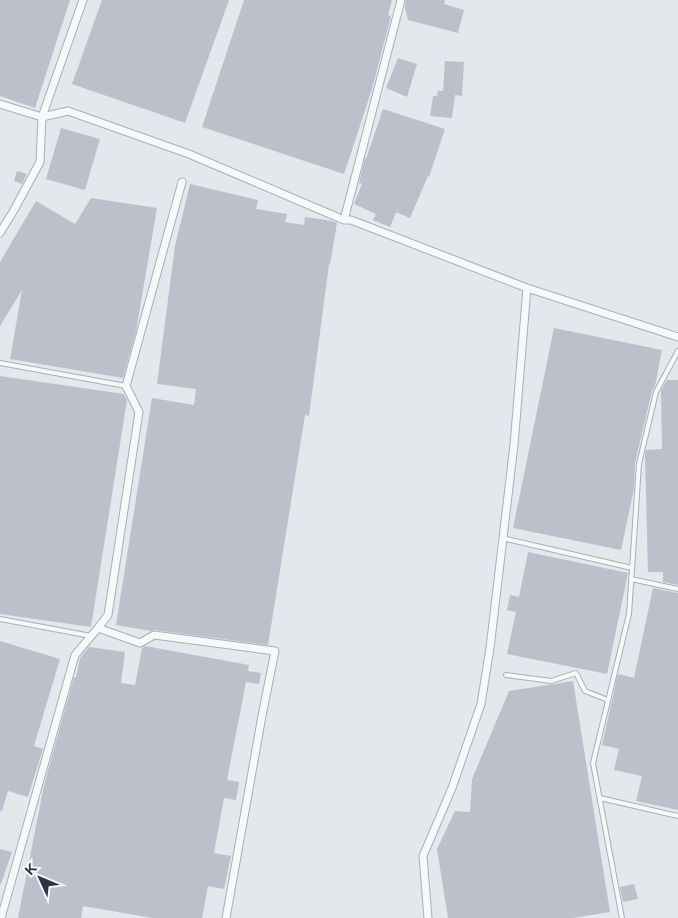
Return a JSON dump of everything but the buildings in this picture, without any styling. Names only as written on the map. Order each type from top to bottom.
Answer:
[{"type":"street","points":[[0,233],[40,162],[42,117],[83,0]]},
{"type":"street","points":[[344,220],[401,0]]},
{"type":"street","points":[[0,104],[42,117],[68,111],[189,154],[344,220],[351,220],[527,288],[678,337]]},
{"type":"street","points":[[1,918],[75,655],[108,615],[139,412],[126,386],[182,182]]},
{"type":"street","points":[[428,918],[423,856],[452,788],[481,704],[490,648],[514,445],[527,288]]},
{"type":"street","points":[[98,628],[140,643],[154,635],[275,651],[226,918]]},
{"type":"lane","points":[[622,918],[593,763],[629,614],[639,464],[656,392],[678,351]]},
{"type":"lane","points":[[0,363],[126,386]]},
{"type":"lane","points":[[502,538],[632,568]]},
{"type":"lane","points":[[631,578],[678,589]]},
{"type":"lane","points":[[0,620],[92,636]]},
{"type":"lane","points":[[506,675],[551,681],[576,673],[585,690],[608,700]]},
{"type":"lane","points":[[600,798],[678,816]]}]
